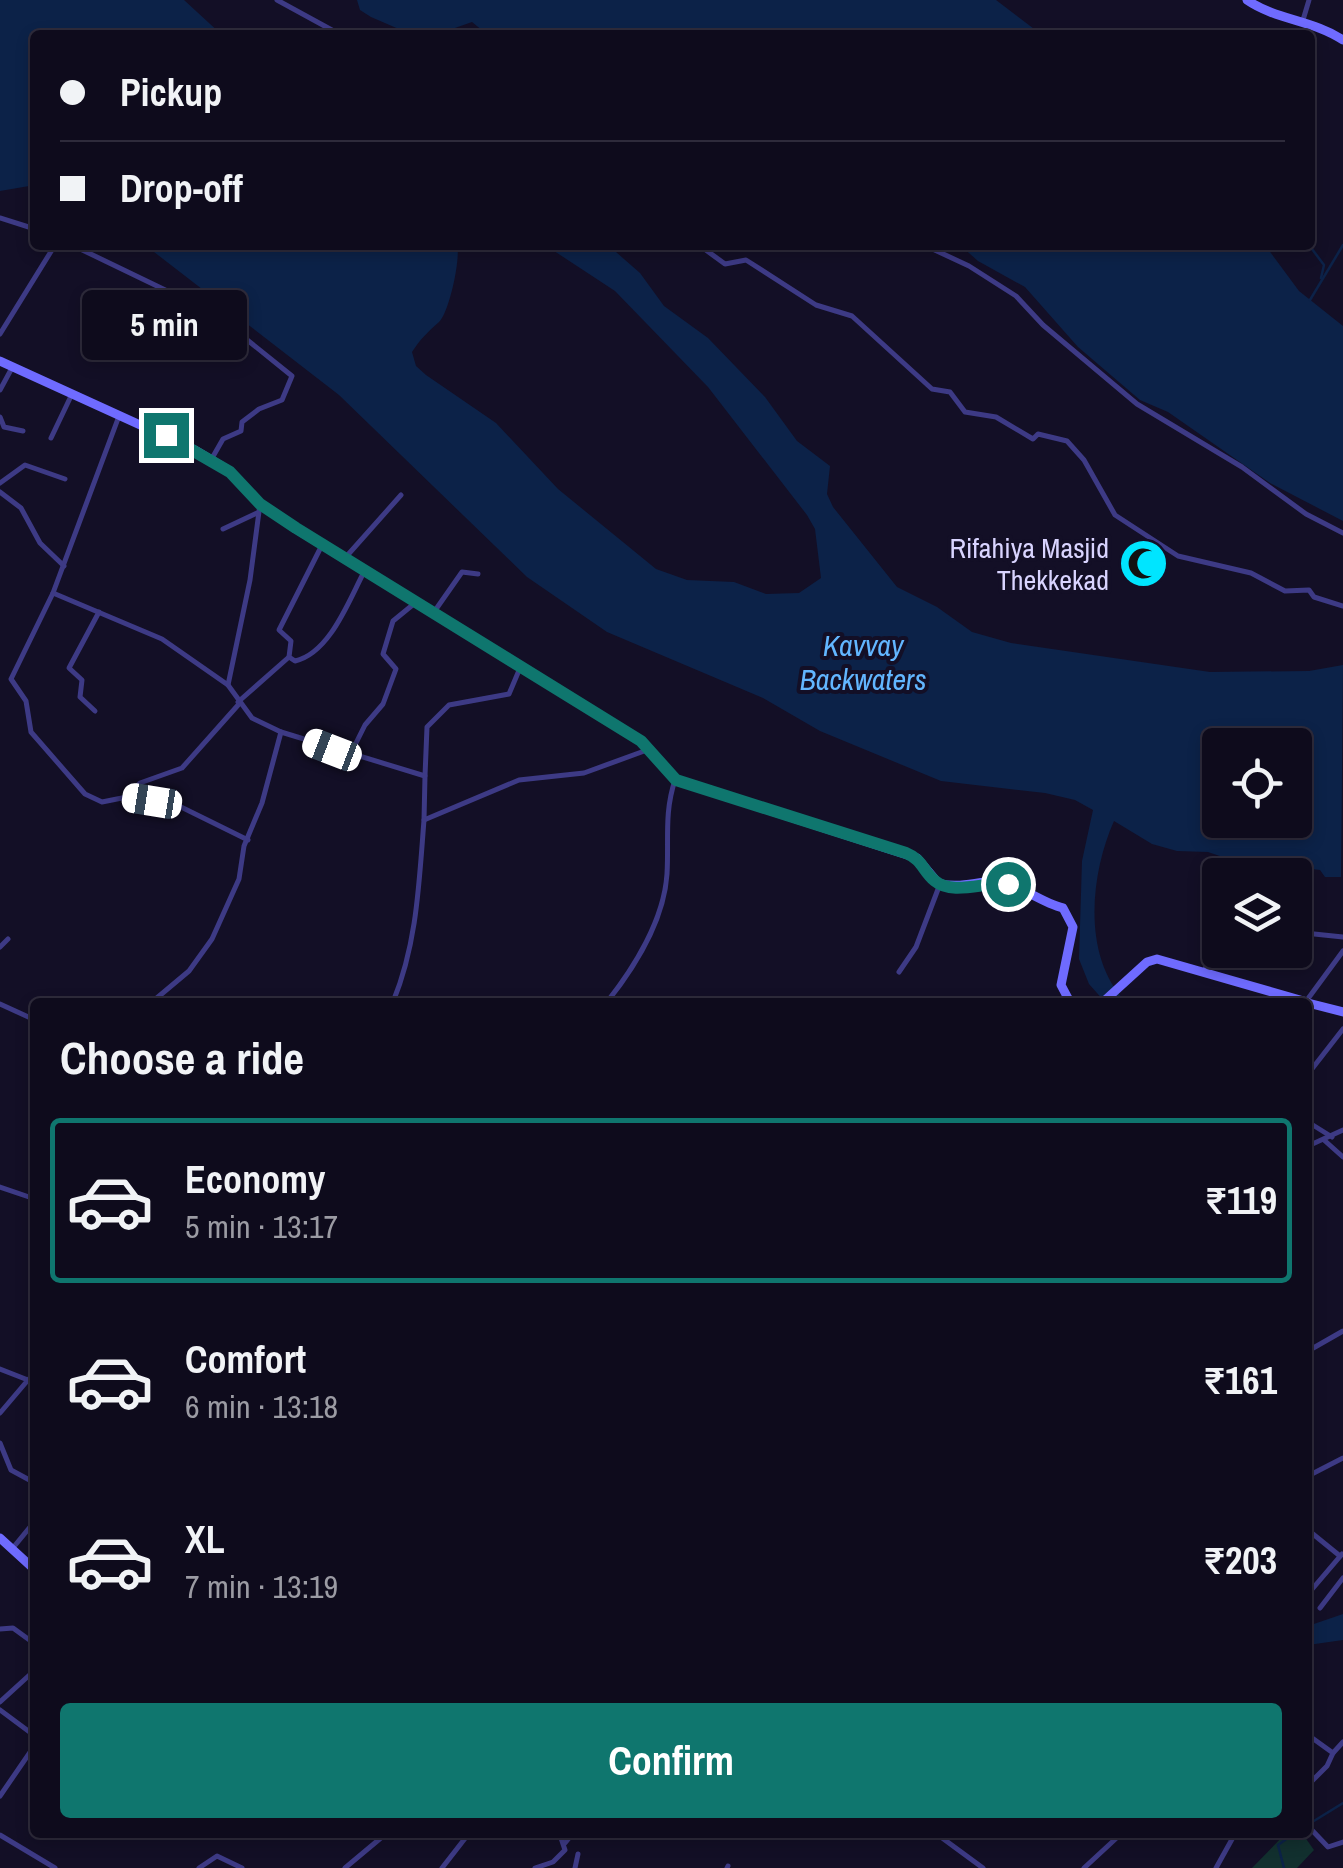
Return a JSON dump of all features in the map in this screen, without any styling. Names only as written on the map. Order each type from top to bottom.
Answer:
[{"type":"main road","points":[[1247,0],[1343,40]]},
{"type":"main road","points":[[0,361],[121,413],[211,460],[230,472],[259,509],[417,601],[650,748],[676,780],[906,853],[922,860],[940,884],[959,887],[1004,882],[1066,910],[1073,927],[1061,985],[1068,998]]},
{"type":"main road","points":[[1106,998],[1132,974],[1157,959],[1290,998]]},
{"type":"main road","points":[[1312,1004],[1343,1012]]},
{"type":"main road","points":[[0,1538],[30,1565]]},
{"type":"street","points":[[277,0],[332,30]]},
{"type":"street","points":[[1302,20],[1309,0]]},
{"type":"street","points":[[0,218],[30,227]]},
{"type":"street","points":[[0,334],[53,250]]},
{"type":"street","points":[[82,250],[215,314],[292,376],[282,400],[259,408],[242,422],[241,430],[223,439],[211,460]]},
{"type":"street","points":[[706,250],[725,264],[746,260],[816,306],[852,316],[932,389],[950,392],[965,412],[996,417],[1033,440],[1038,434],[1050,434],[1068,442],[1084,460],[1115,515],[1178,556],[1251,573],[1285,591],[1309,590],[1314,597],[1343,606]]},
{"type":"street","points":[[933,250],[1016,296],[1137,404],[1242,467],[1306,514],[1343,533]]},
{"type":"street","points":[[0,390],[13,366]]},
{"type":"street","points":[[52,438],[72,392]]},
{"type":"street","points":[[121,413],[53,593],[12,674],[26,701],[26,720],[84,794],[102,802],[128,797],[177,805],[248,840]]},
{"type":"street","points":[[0,417],[4,427],[22,431]]},
{"type":"street","points":[[0,483],[25,466],[65,479]]},
{"type":"street","points":[[0,492],[21,508],[40,543],[64,566]]},
{"type":"street","points":[[345,558],[401,496]]},
{"type":"street","points":[[223,529],[259,509]]},
{"type":"street","points":[[228,685],[250,580],[259,509]]},
{"type":"street","points":[[128,797],[140,783],[182,768],[239,704],[289,657],[291,641],[279,630],[322,544]]},
{"type":"street","points":[[289,657],[302,660],[327,635],[365,570]]},
{"type":"street","points":[[434,612],[462,572],[478,574]]},
{"type":"street","points":[[53,593],[162,639],[228,685],[239,704],[261,725],[426,776]]},
{"type":"street","points":[[350,755],[366,724],[384,704],[396,669],[383,654],[391,624],[417,601]]},
{"type":"street","points":[[95,711],[80,697],[82,680],[69,668],[98,612]]},
{"type":"street","points":[[395,998],[409,964],[424,860],[427,727],[449,705],[509,694],[520,668]]},
{"type":"street","points":[[157,998],[189,971],[212,938],[238,879],[281,732]]},
{"type":"street","points":[[424,820],[519,780],[584,773],[650,748]]},
{"type":"street","points":[[609,998],[634,966],[666,884],[664,820],[676,780]]},
{"type":"street","points":[[899,972],[916,947],[940,884]]},
{"type":"street","points":[[1312,934],[1343,937]]},
{"type":"street","points":[[0,947],[8,939]]},
{"type":"street","points":[[1308,998],[1343,951]]},
{"type":"street","points":[[1203,974],[1206,968]]},
{"type":"street","points":[[0,1004],[30,1018]]},
{"type":"street","points":[[1312,1069],[1343,1029]]},
{"type":"street","points":[[1312,1124],[1332,1137]]},
{"type":"street","points":[[1312,1144],[1343,1130]]},
{"type":"street","points":[[1324,1140],[1343,1157]]},
{"type":"street","points":[[0,1186],[30,1198]]},
{"type":"street","points":[[1312,1348],[1343,1331]]},
{"type":"street","points":[[0,1369],[28,1380],[0,1413]]},
{"type":"street","points":[[0,1443],[11,1470],[30,1481]]},
{"type":"street","points":[[1312,1474],[1343,1458]]},
{"type":"street","points":[[12,1549],[30,1527]]},
{"type":"street","points":[[1312,1533],[1342,1554],[1312,1589]]},
{"type":"street","points":[[1320,1608],[1343,1578]]},
{"type":"street","points":[[0,1629],[12,1628],[30,1641]]},
{"type":"street","points":[[0,1702],[30,1675]]},
{"type":"street","points":[[0,1710],[30,1732]]},
{"type":"street","points":[[1312,1738],[1332,1753]]},
{"type":"street","points":[[1312,1781],[1343,1742]]},
{"type":"street","points":[[0,1796],[30,1751]]},
{"type":"street","points":[[1312,1830],[1328,1847],[1343,1842]]},
{"type":"street","points":[[0,1835],[55,1868]]},
{"type":"street","points":[[345,1868],[381,1838]]},
{"type":"street","points":[[442,1868],[465,1838]]},
{"type":"street","points":[[535,1868],[553,1862],[566,1850],[562,1838]]},
{"type":"street","points":[[564,1843],[569,1838]]},
{"type":"street","points":[[942,1838],[984,1868]]},
{"type":"street","points":[[1084,1868],[1116,1838]]},
{"type":"street","points":[[1216,1868],[1233,1838]]},
{"type":"street","points":[[576,1868],[578,1854]]},
{"type":"street","points":[[200,1868],[217,1856],[242,1868]]},
{"type":"green space","points":[[1281,1838],[1306,1838],[1314,1850],[1297,1868],[1252,1868]]},
{"type":"water","points":[[0,0],[184,0],[217,30],[30,30],[30,186],[0,191]]},
{"type":"water","points":[[357,0],[996,0],[1035,30],[482,30],[472,22],[449,30],[401,30],[360,10]]},
{"type":"water","name":"Kavvay Backwaters","points":[[151,250],[458,250],[447,308],[412,352],[416,366],[496,423],[558,489],[656,569],[687,580],[734,582],[766,594],[799,593],[821,578],[815,529],[807,515],[708,387],[615,291],[553,250],[614,250],[640,273],[664,306],[708,338],[765,397],[797,441],[830,466],[827,494],[833,507],[897,587],[937,607],[972,632],[1011,643],[1210,672],[1309,671],[1343,665],[1341,877],[1325,877],[1320,870],[1312,869],[1312,858],[1226,858],[1208,852],[1177,851],[1152,844],[1114,821],[1100,866],[1094,915],[1102,962],[1123,998],[1101,998],[1089,984],[1079,959],[1082,861],[1093,810],[1075,800],[1045,793],[941,781],[820,731],[763,698],[607,632],[527,577],[339,395]]},
{"type":"water","points":[[966,250],[1269,250],[1299,291],[1343,326],[1343,521],[1270,483],[1168,412],[1140,400],[1078,347],[1025,287]]},
{"type":"water","points":[[1343,1614],[1343,1640],[1312,1644],[1312,1625]]},
{"type":"waterway","points":[[1310,300],[1343,245]]},
{"type":"waterway","points":[[1313,250],[1324,265],[1321,278]]},
{"type":"waterway","points":[[1312,1822],[1343,1803]]},
{"type":"waterway","points":[[1284,1868],[1278,1845],[1288,1838]]},
{"type":"place","name":"Rifahiya Masjid Thekkekad","points":[[1144,564]]},
{"type":"route","points":[[166,435],[230,472],[260,504],[296,528],[641,741],[672,778],[906,853],[922,860],[933,879],[944,885],[1008,884]]}]
